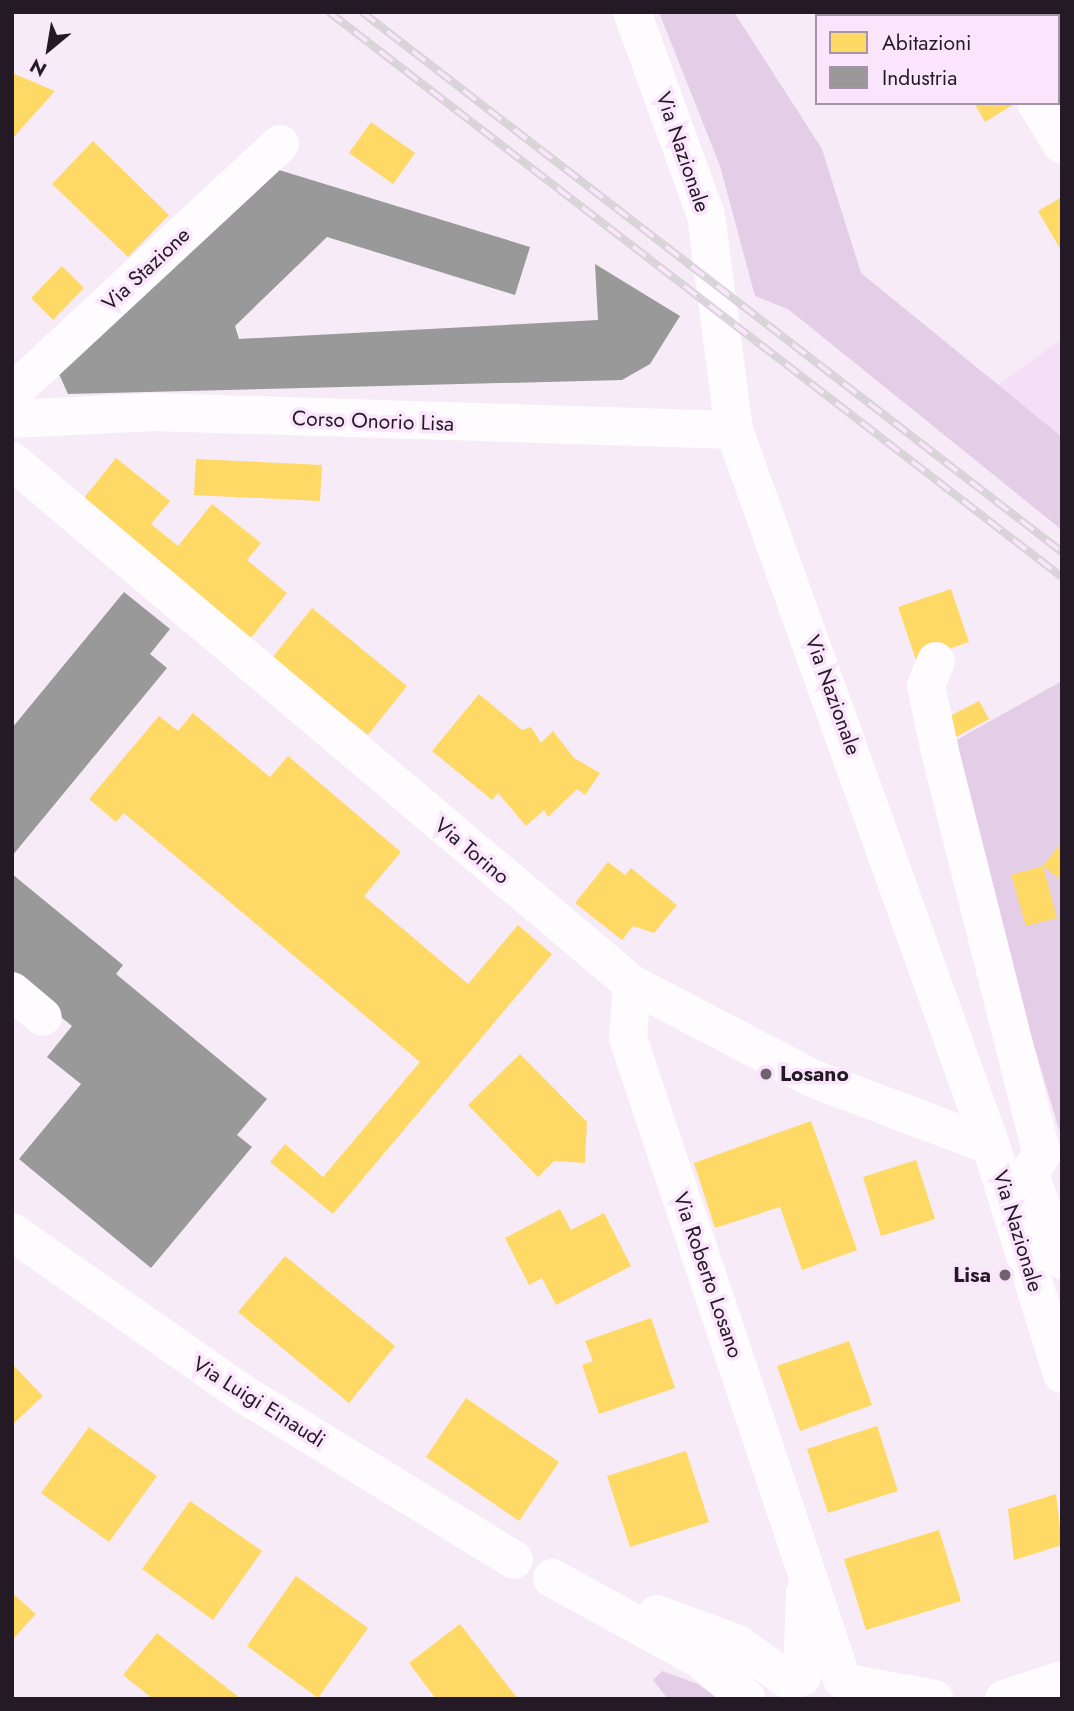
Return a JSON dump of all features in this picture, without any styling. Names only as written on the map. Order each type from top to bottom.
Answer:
[{"type":"street","name":"Via Nazionale","points":[[632,12],[706,215],[734,430],[991,1146],[1017,1181],[1062,1374]]},
{"type":"street","points":[[1037,105],[1062,145]]},
{"type":"street","name":"Via Stazione","points":[[12,393],[280,144]]},
{"type":"street","name":"Corso Onorio Lisa","points":[[12,419],[154,412],[734,430]]},
{"type":"street","name":"Via Torino","points":[[12,461],[632,984],[814,1079],[991,1146]]},
{"type":"street","points":[[936,661],[926,686],[940,752],[1036,1108],[1042,1154],[1017,1181],[1062,1260]]},
{"type":"street","name":"Via Roberto Losano","points":[[632,984],[628,1038],[806,1562],[855,1687]]},
{"type":"street","points":[[12,991],[43,1017]]},
{"type":"street","name":"Via Luigi Einaudi","points":[[12,1232],[242,1393],[514,1560]]},
{"type":"street","name":"Via Roberto Losano","points":[[788,1686],[806,1562]]},
{"type":"street","points":[[747,1699],[701,1660],[568,1586],[736,1643],[788,1686],[855,1687],[935,1699]]},
{"type":"street","points":[[1004,1699],[1062,1679]]},
{"type":"shaded area","points":[[659,12],[734,12],[822,149],[861,273],[1062,437],[1062,530],[788,309],[755,296],[720,166]]},
{"type":"shaded area","points":[[1062,339],[1062,437],[998,385]]},
{"type":"shaded area","points":[[1062,681],[1062,1139],[944,747]]},
{"type":"shaded area","points":[[662,1671],[698,1684],[719,1699],[668,1699],[653,1680]]},
{"type":"building: Abitazioni","points":[[1009,12],[1057,14],[1010,14]]},
{"type":"building: Abitazioni","points":[[1060,19],[1062,22],[1062,102],[1060,99]]},
{"type":"building: Abitazioni","points":[[12,73],[55,91],[12,139]]},
{"type":"building: Abitazioni","points":[[975,105],[1013,105],[985,122]]},
{"type":"building: Abitazioni","points":[[371,122],[415,153],[393,184],[349,153]]},
{"type":"building: Abitazioni","points":[[93,141],[169,215],[128,257],[52,184]]},
{"type":"building: Abitazioni","points":[[1062,197],[1062,252],[1038,211]]},
{"type":"building: Abitazioni","points":[[62,266],[84,288],[53,320],[31,298]]},
{"type":"building: Abitazioni","points":[[116,458],[170,501],[151,524],[178,546],[212,504],[261,543],[247,560],[287,593],[250,639],[80,503]]},
{"type":"building: Abitazioni","points":[[196,459],[322,465],[320,501],[194,495]]},
{"type":"building: Abitazioni","points":[[951,589],[969,642],[916,660],[898,607]]},
{"type":"building: Abitazioni","points":[[312,608],[407,686],[368,735],[272,658]]},
{"type":"building: Abitazioni","points":[[479,694],[522,730],[531,727],[541,743],[553,731],[574,758],[600,773],[585,795],[577,789],[548,817],[544,810],[526,826],[498,793],[492,800],[432,751]]},
{"type":"building: Abitazioni","points":[[979,701],[989,719],[954,738],[944,719]]},
{"type":"building: Abitazioni","points":[[193,713],[270,777],[288,756],[401,852],[364,896],[468,984],[518,925],[552,954],[333,1214],[270,1162],[285,1144],[323,1177],[420,1062],[124,813],[116,822],[89,799],[159,716],[178,731]]},
{"type":"building: Abitazioni","points":[[1062,842],[1062,881],[1043,866]]},
{"type":"building: Abitazioni","points":[[608,862],[625,875],[631,868],[677,905],[654,933],[633,926],[622,940],[575,903]]},
{"type":"building: Abitazioni","points":[[1043,866],[1057,918],[1026,926],[1011,875]]},
{"type":"building: Abitazioni","points":[[520,1054],[587,1122],[585,1163],[554,1161],[538,1177],[468,1105]]},
{"type":"building: Abitazioni","points":[[811,1121],[857,1250],[802,1270],[780,1207],[715,1228],[694,1163]]},
{"type":"building: Abitazioni","points":[[916,1160],[935,1219],[881,1236],[863,1177]]},
{"type":"building: Abitazioni","points":[[560,1209],[571,1230],[604,1213],[631,1266],[556,1305],[542,1278],[529,1285],[505,1238]]},
{"type":"building: Abitazioni","points":[[285,1256],[395,1346],[349,1403],[238,1312]]},
{"type":"building: Abitazioni","points":[[651,1318],[675,1388],[599,1414],[582,1365],[593,1361],[585,1341]]},
{"type":"building: Abitazioni","points":[[849,1341],[872,1405],[800,1431],[777,1366]]},
{"type":"building: Abitazioni","points":[[12,1364],[43,1396],[12,1425]]},
{"type":"building: Abitazioni","points":[[466,1398],[559,1462],[519,1521],[426,1457]]},
{"type":"building: Abitazioni","points":[[877,1426],[898,1491],[828,1513],[807,1449]]},
{"type":"building: Abitazioni","points":[[89,1427],[157,1476],[109,1542],[41,1493]]},
{"type":"building: Abitazioni","points":[[686,1451],[709,1522],[630,1547],[607,1476]]},
{"type":"building: Abitazioni","points":[[1056,1494],[1062,1545],[1014,1560],[1008,1509]]},
{"type":"building: Abitazioni","points":[[190,1501],[262,1551],[213,1620],[142,1569]]},
{"type":"building: Abitazioni","points":[[939,1530],[961,1601],[866,1630],[844,1559]]},
{"type":"building: Abitazioni","points":[[296,1576],[368,1628],[318,1698],[247,1646]]},
{"type":"building: Abitazioni","points":[[12,1593],[36,1614],[12,1640]]},
{"type":"building: Abitazioni","points":[[460,1624],[518,1699],[436,1699],[409,1663]]},
{"type":"building: Abitazioni","points":[[157,1633],[241,1699],[153,1699],[123,1675]]},
{"type":"building: Industria","points":[[279,170],[530,247],[515,295],[327,237],[235,326],[239,339],[598,320],[595,264],[680,316],[650,364],[622,380],[68,394],[59,374]]},
{"type":"building: Industria","points":[[124,592],[170,629],[150,654],[167,668],[12,856],[12,728]]},
{"type":"building: Industria","points":[[12,874],[123,965],[116,974],[267,1099],[237,1135],[252,1147],[151,1268],[19,1159],[81,1084],[47,1057],[72,1026],[12,977]]},
{"type":"railway","points":[[329,12],[1062,577]]},
{"type":"railway","points":[[362,12],[1062,552]]},
{"type":"place","name":"Losano","points":[[766,1074]]},
{"type":"place","name":"Lisa","points":[[1005,1275]]}]
